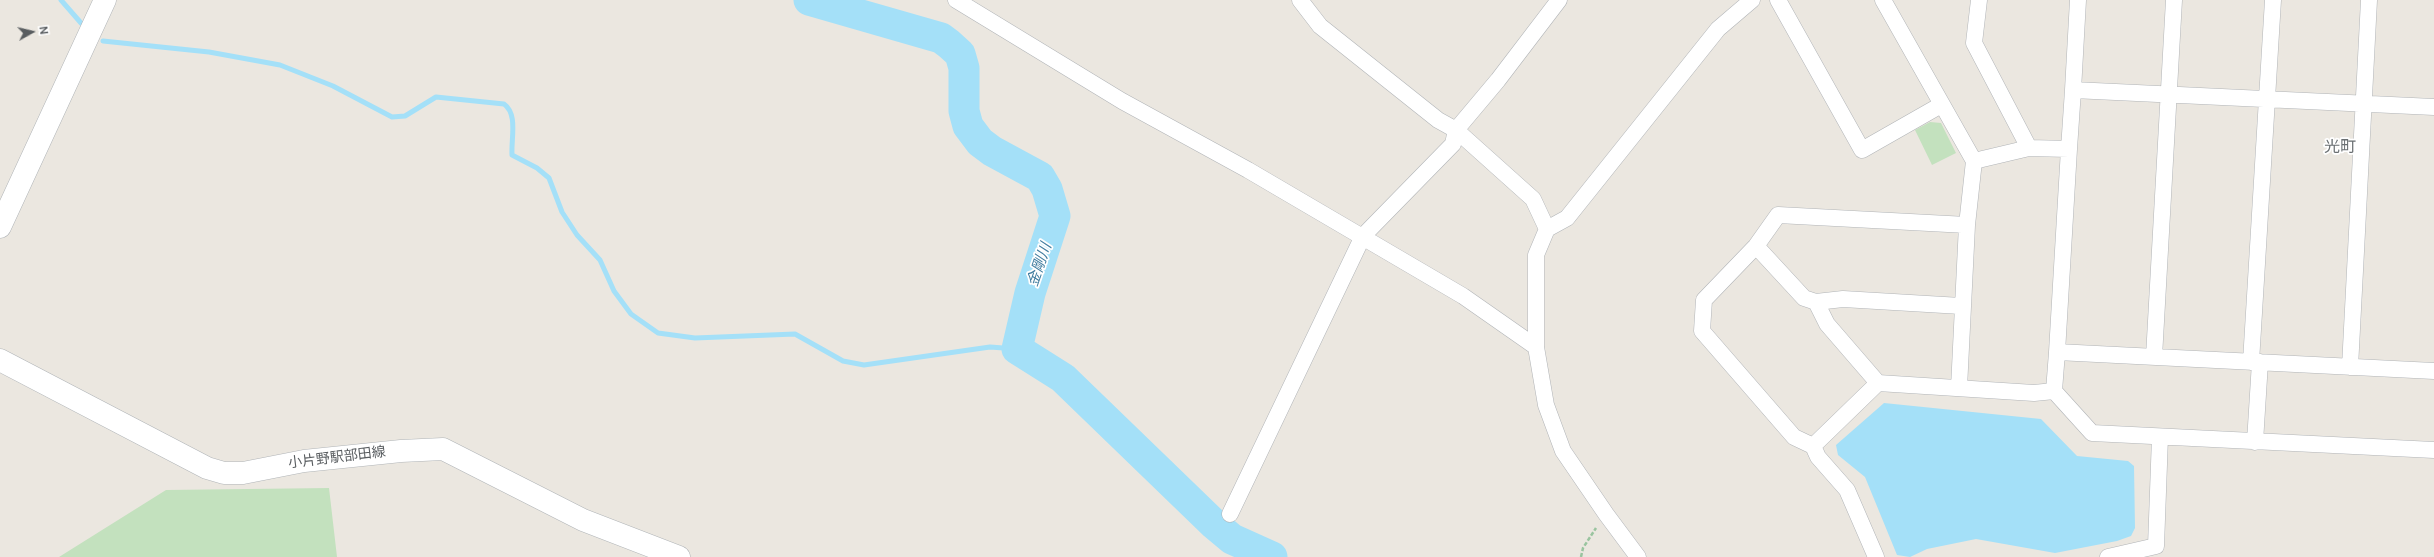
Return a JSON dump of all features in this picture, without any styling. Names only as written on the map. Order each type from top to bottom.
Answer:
[{"type":"main road","points":[[0,227],[105,0]]},
{"type":"main road","name":"小片野駅部田線","points":[[0,360],[207,468],[224,473],[243,473],[304,461],[401,451],[443,449],[583,520],[679,557]]},
{"type":"street","points":[[956,0],[1122,101],[1363,236],[1463,296],[1536,347]]},
{"type":"street","points":[[1300,0],[1320,26],[1438,120],[1456,130],[1533,199],[1547,229]]},
{"type":"street","points":[[1230,514],[1363,236],[1453,144],[1456,130],[1498,80],[1559,0]]},
{"type":"street","points":[[1638,557],[1606,514],[1563,451],[1546,405],[1536,347],[1536,255],[1547,229],[1568,218],[1718,29],[1752,0]]},
{"type":"street","points":[[1778,0],[1862,150],[1941,105]]},
{"type":"street","points":[[1883,0],[1974,161],[1967,225],[1961,306],[1959,388]]},
{"type":"street","points":[[1979,0],[1974,43],[2029,148]]},
{"type":"street","points":[[2078,0],[2054,391],[2092,432],[2160,437],[2434,450]]},
{"type":"street","points":[[2154,357],[2174,0]]},
{"type":"street","points":[[2255,442],[2255,362],[2273,0]]},
{"type":"street","points":[[2350,367],[2369,0]]},
{"type":"street","points":[[2073,90],[2169,93],[2434,107]]},
{"type":"street","points":[[1974,161],[2029,148],[2069,149]]},
{"type":"street","points":[[1876,557],[1847,490],[1818,457],[1813,446],[1794,437],[1702,331],[1704,300],[1756,246],[1778,215],[1967,225]]},
{"type":"street","points":[[1756,246],[1804,298],[1816,302],[1843,299],[1961,306]]},
{"type":"street","points":[[1816,302],[1827,324],[1878,383],[2034,393],[2054,391]]},
{"type":"street","points":[[2057,352],[2434,371]]},
{"type":"street","points":[[1813,446],[1878,383]]},
{"type":"street","points":[[2108,557],[2156,546],[2160,437]]},
{"type":"path","points":[[1581,557],[1582,548],[1606,514]]},
{"type":"green space","points":[[1930,122],[1941,123],[1956,153],[1932,165],[1915,130]]},
{"type":"green space","points":[[329,488],[337,557],[59,557],[166,490]]},
{"type":"water","points":[[1884,403],[2041,419],[2077,456],[2128,461],[2134,466],[2135,528],[2131,536],[2117,541],[2055,553],[1976,539],[1927,549],[1910,557],[1897,555],[1865,477],[1838,455],[1836,445]]},
{"type":"waterway","points":[[61,0],[81,23]]},
{"type":"waterway","name":"金剛川","points":[[809,0],[941,38],[960,54],[964,68],[964,111],[968,126],[980,142],[992,151],[1040,177],[1047,189],[1055,216],[1030,293],[1017,349],[1063,378],[1214,524],[1232,539],[1272,557]]},
{"type":"waterway","points":[[103,41],[209,52],[280,65],[333,86],[392,117],[405,116],[436,97],[504,104],[508,108],[512,120],[512,155],[537,168],[549,178],[562,212],[577,235],[600,260],[614,291],[631,314],[658,333],[695,338],[795,334],[843,361],[864,365],[990,347],[1017,349]]},
{"type":"district","name":"光町","points":[[2340,148]]}]
